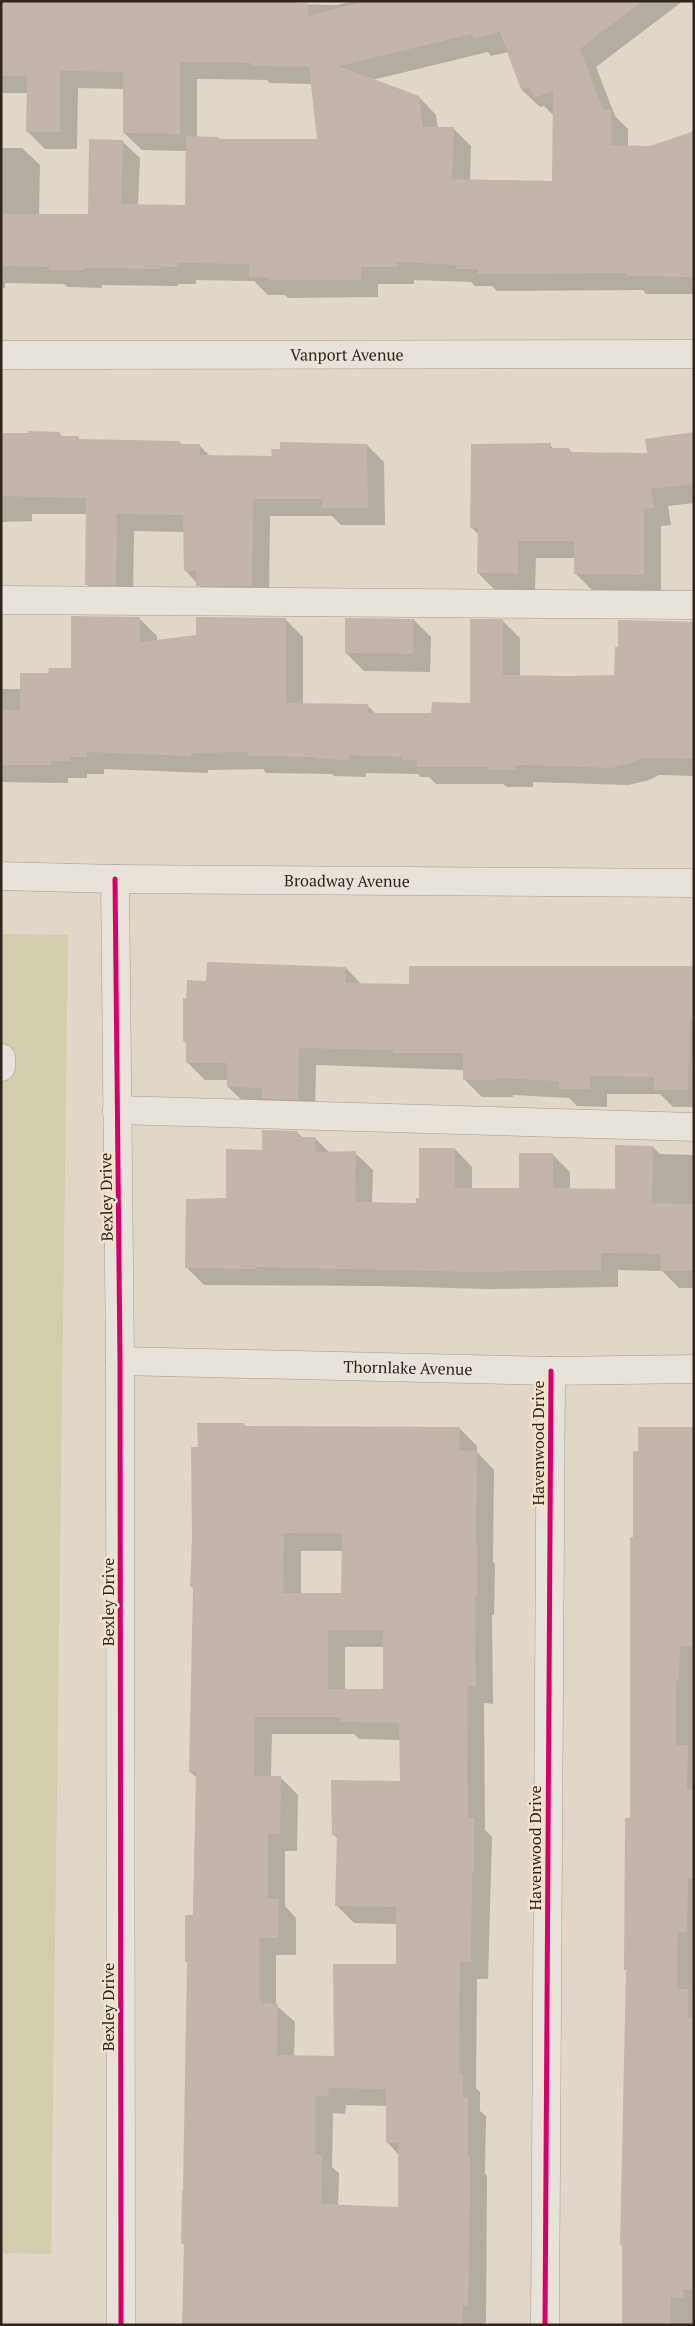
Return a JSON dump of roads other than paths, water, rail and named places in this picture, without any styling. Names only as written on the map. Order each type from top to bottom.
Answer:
[{"type":"street","name":"Vanport Avenue","points":[[1,355],[694,354]]},
{"type":"street","points":[[1,600],[694,605]]},
{"type":"street","name":"Broadway Avenue","points":[[1,876],[115,879],[694,883]]},
{"type":"street","name":"Bexley Drive","points":[[115,879],[120,1361],[121,2325]]},
{"type":"street","points":[[1,1058],[1,1067]]},
{"type":"street","points":[[117,1110],[694,1127]]},
{"type":"street","name":"Thornlake Avenue","points":[[120,1361],[551,1371],[694,1369]]},
{"type":"street","name":"Havenwood Drive","points":[[545,2325],[551,1371]]}]
